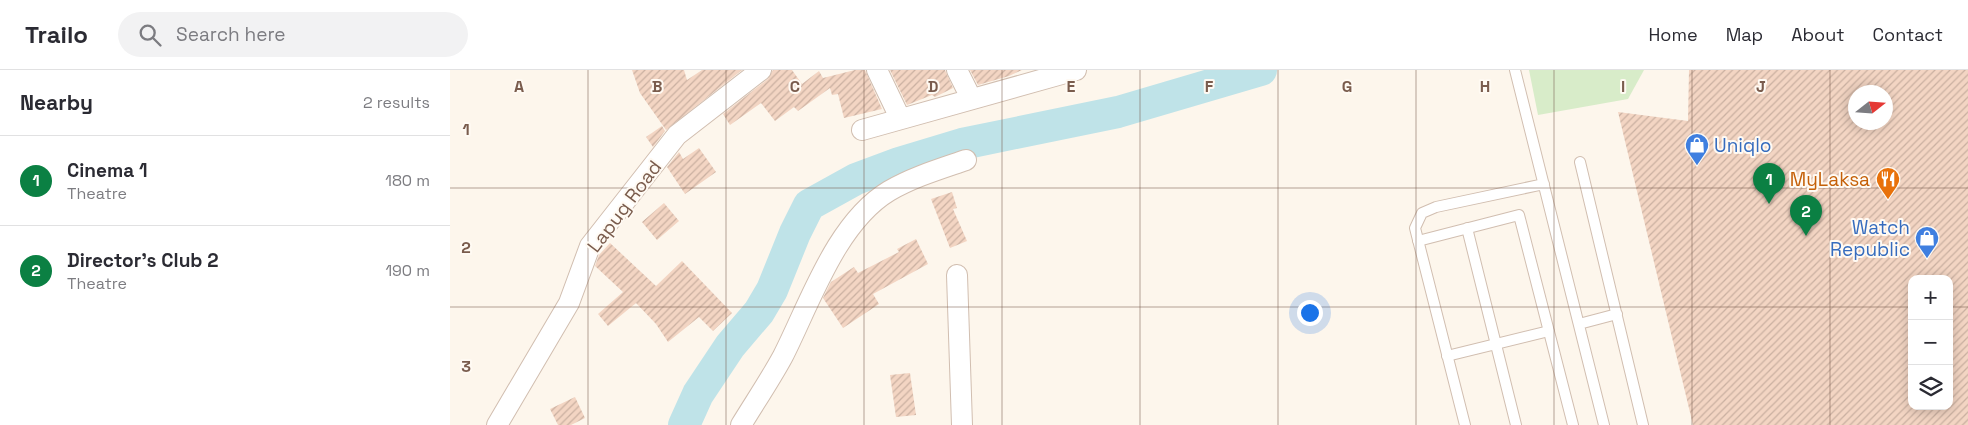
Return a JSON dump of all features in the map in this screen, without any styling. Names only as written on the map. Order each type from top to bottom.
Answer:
[{"type":"street","name":"Lapug Road","points":[[497,425],[569,303],[590,246],[678,135],[761,70]]},
{"type":"street","points":[[877,70],[900,118]]},
{"type":"street","points":[[957,70],[971,98]]},
{"type":"street","points":[[862,130],[971,98],[1039,74],[1076,70]]},
{"type":"street","points":[[741,425],[771,379],[820,279],[849,226],[887,192],[922,175],[966,160]]},
{"type":"street","points":[[957,275],[962,425]]},
{"type":"lane","points":[[1515,70],[1604,425]]},
{"type":"lane","points":[[1580,162],[1643,425]]},
{"type":"lane","points":[[1465,425],[1415,228],[1422,213],[1436,207],[1544,184]]},
{"type":"lane","points":[[1418,241],[1519,215],[1573,425]]},
{"type":"lane","points":[[1467,228],[1516,425]]},
{"type":"lane","points":[[1579,324],[1617,314]]},
{"type":"lane","points":[[1447,356],[1549,331]]},
{"type":"green space","points":[[1529,70],[1644,70],[1628,99],[1538,115]]},
{"type":"building","points":[[632,70],[684,70],[687,80],[702,70],[742,70],[666,130],[640,93]]},
{"type":"building","points":[[773,70],[792,70],[802,84],[819,71],[823,78],[855,70],[865,70],[882,109],[844,118],[838,94],[832,95],[830,88],[798,111],[794,107],[775,121],[761,103],[730,125],[723,114],[768,79]]},
{"type":"building","points":[[890,70],[945,70],[953,88],[935,97],[932,95],[907,105]]},
{"type":"building","points":[[970,70],[1022,70],[978,85]]},
{"type":"building","points":[[1689,70],[1968,70],[1968,425],[1693,425],[1618,112],[1688,121]]},
{"type":"building","points":[[662,126],[665,131],[653,147],[646,137]]},
{"type":"building","points":[[699,148],[716,172],[685,194],[667,167],[679,152],[683,159]]},
{"type":"building","points":[[952,192],[957,208],[953,209],[967,241],[950,248],[931,199]]},
{"type":"building","points":[[664,203],[679,221],[657,240],[642,222]]},
{"type":"building","points":[[916,239],[928,264],[873,294],[879,304],[843,328],[823,298],[831,282],[854,267],[858,273],[899,252],[897,249]]},
{"type":"building","points":[[610,243],[656,286],[682,261],[732,313],[713,331],[699,317],[668,342],[656,324],[636,303],[608,326],[598,314],[623,292],[595,266],[599,255]]},
{"type":"building","points":[[910,373],[916,415],[896,417],[890,375]]},
{"type":"building","points":[[575,397],[585,418],[571,425],[558,425],[550,409]]},
{"type":"waterway","points":[[684,425],[698,394],[730,346],[759,312],[772,290],[795,233],[809,205],[856,179],[899,163],[962,144],[1118,112],[1261,70]]},
{"type":"place","name":"Uniqlo","points":[[1697,166]]},
{"type":"place","name":"MyLaksa","points":[[1888,200]]},
{"type":"place","name":"Cinema 1","points":[[1769,204]]},
{"type":"place","name":"Director's Club 2","points":[[1806,236]]},
{"type":"place","name":"Watch Republic","points":[[1927,259]]}]
